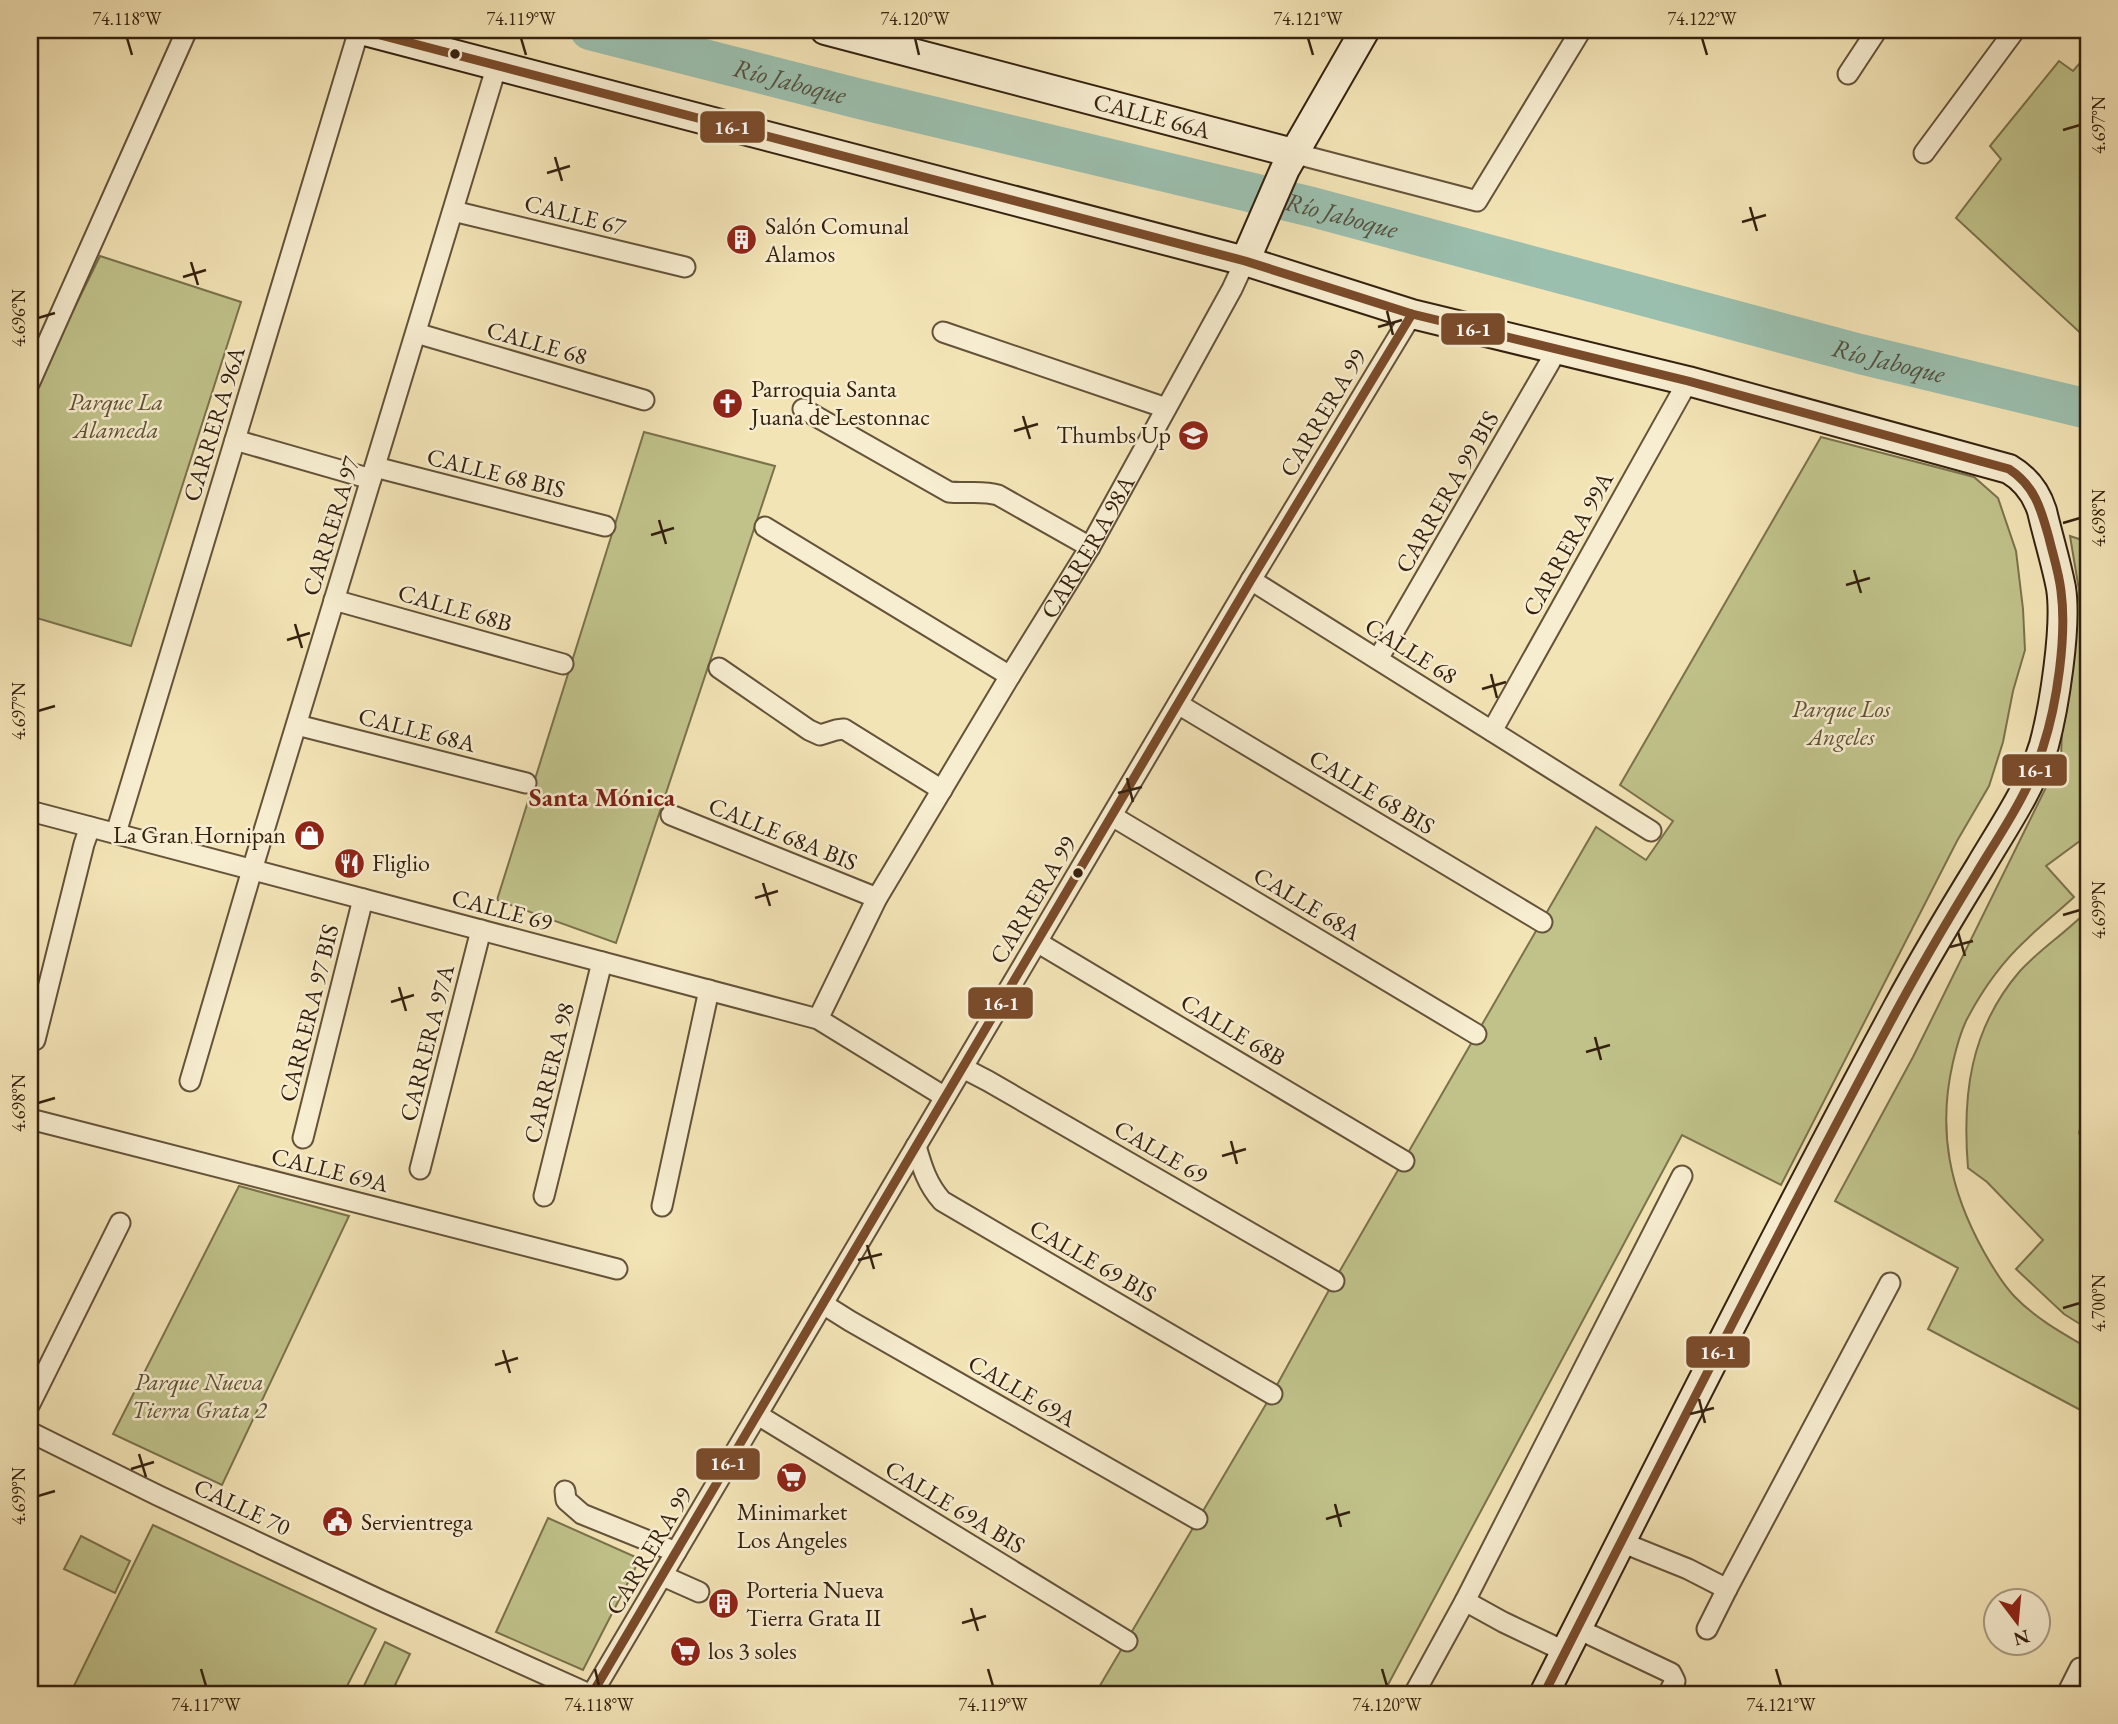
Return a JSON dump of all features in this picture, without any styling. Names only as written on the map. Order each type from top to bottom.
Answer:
[{"type":"street","points":[[30,382],[187,30]]},
{"type":"street","points":[[360,30],[1248,255],[1412,314],[1688,381],[2008,469],[2020,476],[2038,499],[2061,590],[2061,627],[2051,713],[2035,769],[2011,816],[1945,924],[1898,1008],[1774,1241],[1544,1694]]},
{"type":"street","name":"CARRERA 96A","points":[[116,833],[360,30]]},
{"type":"street","name":"CALLE 66A","points":[[825,30],[1477,201],[1581,30]]},
{"type":"street","name":"CARRERA 98A","points":[[818,1019],[877,898],[1090,547],[1232,289],[1293,153],[1365,30]]},
{"type":"street","points":[[1848,74],[1877,30]]},
{"type":"street","points":[[1924,153],[2015,30]]},
{"type":"street","name":"CARRERA 97","points":[[190,1081],[497,65]]},
{"type":"street","name":"CALLE 67","points":[[453,211],[685,267]]},
{"type":"street","name":"CARRERA 99","points":[[591,1694],[1251,580],[1412,314]]},
{"type":"street","points":[[943,332],[1166,408]]},
{"type":"street","name":"CALLE 68","points":[[415,333],[644,400]]},
{"type":"street","name":"CARRERA 99 BIS","points":[[1378,659],[1557,349]]},
{"type":"street","name":"CARRERA 99A","points":[[1492,731],[1688,381]]},
{"type":"street","points":[[803,409],[948,492],[988,492],[998,495],[1090,547]]},
{"type":"street","name":"CALLE 68 BIS","points":[[235,440],[606,526]]},
{"type":"street","points":[[765,527],[1010,676]]},
{"type":"street","name":"CALLE 68","points":[[1251,580],[1651,831]]},
{"type":"street","name":"CALLE 68B","points":[[334,600],[563,664]]},
{"type":"street","points":[[719,668],[808,730],[820,735],[845,729],[942,790]]},
{"type":"street","name":"CALLE 68 BIS","points":[[1178,704],[1542,922]]},
{"type":"street","name":"CALLE 68A","points":[[296,725],[526,783]]},
{"type":"street","name":"CALLE 69","points":[[30,811],[818,1019],[945,1097]]},
{"type":"street","name":"CALLE 68A BIS","points":[[671,815],[877,898]]},
{"type":"street","name":"CALLE 68A","points":[[1112,816],[1476,1034]]},
{"type":"street","points":[[35,1040],[90,827]]},
{"type":"street","name":"CARRERA 97 BIS","points":[[303,1138],[363,899]]},
{"type":"street","name":"CARRERA 97A","points":[[420,1169],[481,930]]},
{"type":"street","name":"CALLE 68B","points":[[1037,942],[1404,1161]]},
{"type":"street","name":"CARRERA 98","points":[[544,1196],[602,962]]},
{"type":"street","points":[[662,1206],[709,990]]},
{"type":"street","name":"CALLE 69","points":[[962,1068],[1334,1281]]},
{"type":"street","name":"CALLE 69A","points":[[30,1119],[617,1269]]},
{"type":"street","name":"CALLE 69 BIS","points":[[916,1146],[924,1174],[942,1201],[1272,1394]]},
{"type":"street","points":[[1414,1694],[1465,1601],[1682,1176]]},
{"type":"street","points":[[30,1404],[120,1223]]},
{"type":"street","points":[[1707,1629],[1890,1283]]},
{"type":"street","name":"CALLE 69A","points":[[823,1304],[1197,1519]]},
{"type":"street","name":"CALLE 69A BIS","points":[[758,1415],[1127,1641]]},
{"type":"street","name":"CALLE 70","points":[[30,1432],[380,1600],[591,1694]]},
{"type":"street","points":[[565,1490],[566,1500],[582,1514],[676,1552]]},
{"type":"street","points":[[1621,1542],[1688,1569],[1727,1589]]},
{"type":"street","points":[[663,1576],[699,1592]]},
{"type":"street","points":[[1465,1601],[1503,1622],[1671,1672],[1675,1681],[1668,1694]]},
{"type":"street","points":[[2067,1694],[2080,1668]]},
{"type":"green space","points":[[2088,54],[2088,340],[1956,218],[2001,159],[1990,146],[2059,61],[2073,71]]},
{"type":"green space","name":"Parque La Alameda","points":[[100,256],[241,302],[131,646],[30,616],[30,404],[35,388]]},
{"type":"green space","points":[[644,432],[775,466],[616,943],[497,900]]},
{"type":"green space","name":"Parque Los Angeles","points":[[1821,437],[1974,477],[1998,498],[2016,551],[2025,650],[2013,691],[2003,742],[1989,786],[1957,841],[1781,1185],[1682,1135],[1383,1694],[1095,1694],[1272,1394],[1334,1281],[1596,827],[1646,860],[1673,821],[1620,785]]},
{"type":"green space","points":[[2070,536],[2088,542],[2088,835],[2046,866],[2074,897],[2008,958],[1966,1021],[1953,1062],[1946,1112],[1955,1183],[1972,1229],[1991,1264],[2022,1304],[2049,1325],[2088,1348],[2088,1414],[1928,1329],[1958,1268],[1835,1201],[1913,1057],[2061,757],[2079,590]]},
{"type":"green space","points":[[2088,910],[2088,1094],[2079,1133],[2088,1156],[2088,1329],[2064,1314],[2016,1269],[2043,1240],[1987,1182],[1968,1168],[1966,1141],[1973,1064],[1990,1016],[2020,971]]},
{"type":"green space","name":"Parque Nueva Tierra Grata 2","points":[[239,1186],[349,1216],[222,1485],[113,1434]]},
{"type":"green space","points":[[548,1518],[640,1559],[583,1670],[496,1632]]},
{"type":"green space","points":[[153,1525],[376,1629],[343,1694],[70,1694]]},
{"type":"green space","points":[[81,1536],[130,1561],[115,1593],[64,1569]]},
{"type":"green space","points":[[385,1642],[410,1654],[395,1685],[414,1694],[360,1694]]},
{"type":"waterway","name":"Río Jaboque","points":[[590,30],[860,99],[1312,207],[1860,354],[2088,409]]},
{"type":"transit line","name":"16-1","points":[[361,30],[1245,261],[1412,314],[1688,381],[2009,469],[2031,491],[2040,508],[2049,538],[2063,609],[2062,649],[2056,691],[2037,764],[2013,813],[1900,1004],[1715,1357],[1544,1694]]},
{"type":"transit line","name":"16-1","points":[[592,1694],[1251,580],[1412,314]]},
{"type":"place","name":"Salón Comunal Alamos","points":[[742,240]]},
{"type":"place","name":"Parroquia Santa Juana de Lestonnac","points":[[728,403]]},
{"type":"place","name":"Thumbs Up","points":[[1194,435]]},
{"type":"place","name":"La Gran Hornipan","points":[[309,835]]},
{"type":"place","name":"Fliglio","points":[[349,863]]},
{"type":"place","name":"Minimarket Los Angeles","points":[[792,1478]]},
{"type":"place","name":"Servientrega","points":[[338,1522]]},
{"type":"place","name":"Porteria Nueva Tierra Grata II","points":[[723,1604]]},
{"type":"place","name":"los 3 soles","points":[[685,1651]]},
{"type":"district","name":"Santa Mónica","points":[[602,797]]}]
